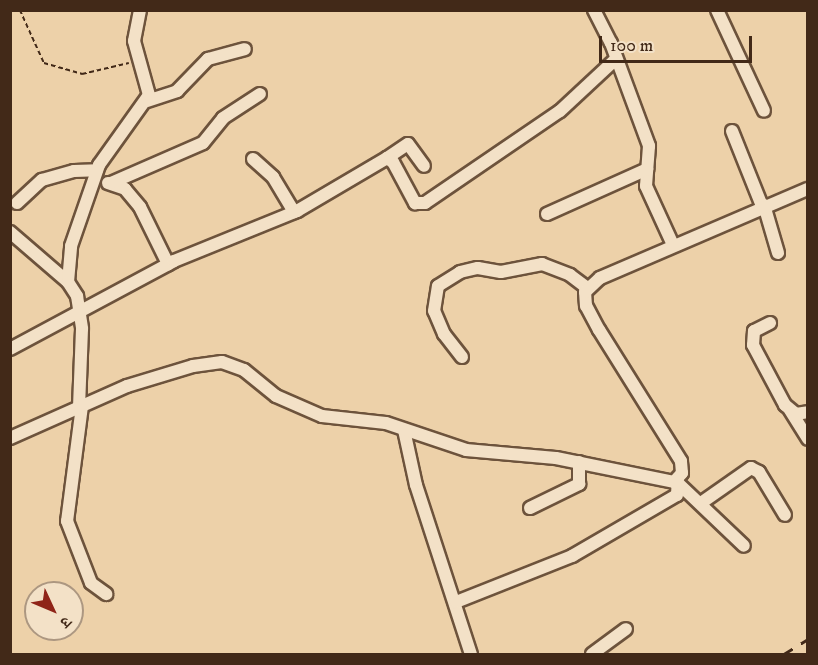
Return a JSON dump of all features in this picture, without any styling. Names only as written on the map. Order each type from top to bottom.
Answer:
[{"type":"street","points":[[68,282],[73,240],[95,185],[97,170],[147,101],[148,88],[134,36],[140,10]]},
{"type":"street","points":[[594,10],[616,58],[649,146],[646,186],[673,245]]},
{"type":"street","points":[[717,10],[764,111]]},
{"type":"street","points":[[147,101],[177,92],[208,59],[245,49]]},
{"type":"street","points":[[387,158],[393,162],[415,203],[425,203],[560,111],[616,58]]},
{"type":"street","points":[[95,185],[111,183],[203,143],[223,118],[260,94]]},
{"type":"street","points":[[732,131],[763,206],[778,253]]},
{"type":"street","points":[[10,349],[168,264],[294,212],[408,144],[424,166]]},
{"type":"street","points":[[253,159],[273,177],[294,212]]},
{"type":"street","points":[[548,214],[647,169]]},
{"type":"street","points":[[17,203],[42,180],[74,171],[97,170]]},
{"type":"street","points":[[111,183],[125,189],[140,207],[168,264]]},
{"type":"street","points":[[456,602],[572,556],[677,495],[681,462],[586,306],[587,288],[600,278],[673,245],[807,189]]},
{"type":"street","points":[[10,232],[68,282],[80,311],[81,407],[67,521],[91,583],[106,594]]},
{"type":"street","points":[[462,357],[444,334],[434,311],[438,286],[460,272],[478,268],[501,272],[542,264],[555,267],[587,288]]},
{"type":"street","points":[[770,323],[754,332],[752,341],[807,439]]},
{"type":"street","points":[[10,438],[156,376],[222,362],[244,370],[276,396],[322,416],[373,420],[466,450],[579,462],[668,483],[679,482],[744,546]]},
{"type":"street","points":[[790,410],[807,412]]},
{"type":"street","points":[[404,430],[425,515],[456,602],[471,654]]},
{"type":"street","points":[[530,508],[579,484],[579,462]]},
{"type":"street","points":[[701,503],[751,468],[759,472],[785,515]]},
{"type":"street","points":[[592,654],[626,629]]},
{"type":"path","points":[[20,10],[37,55],[48,65],[90,74],[139,60]]},
{"type":"railway","points":[[784,654],[808,639]]}]
